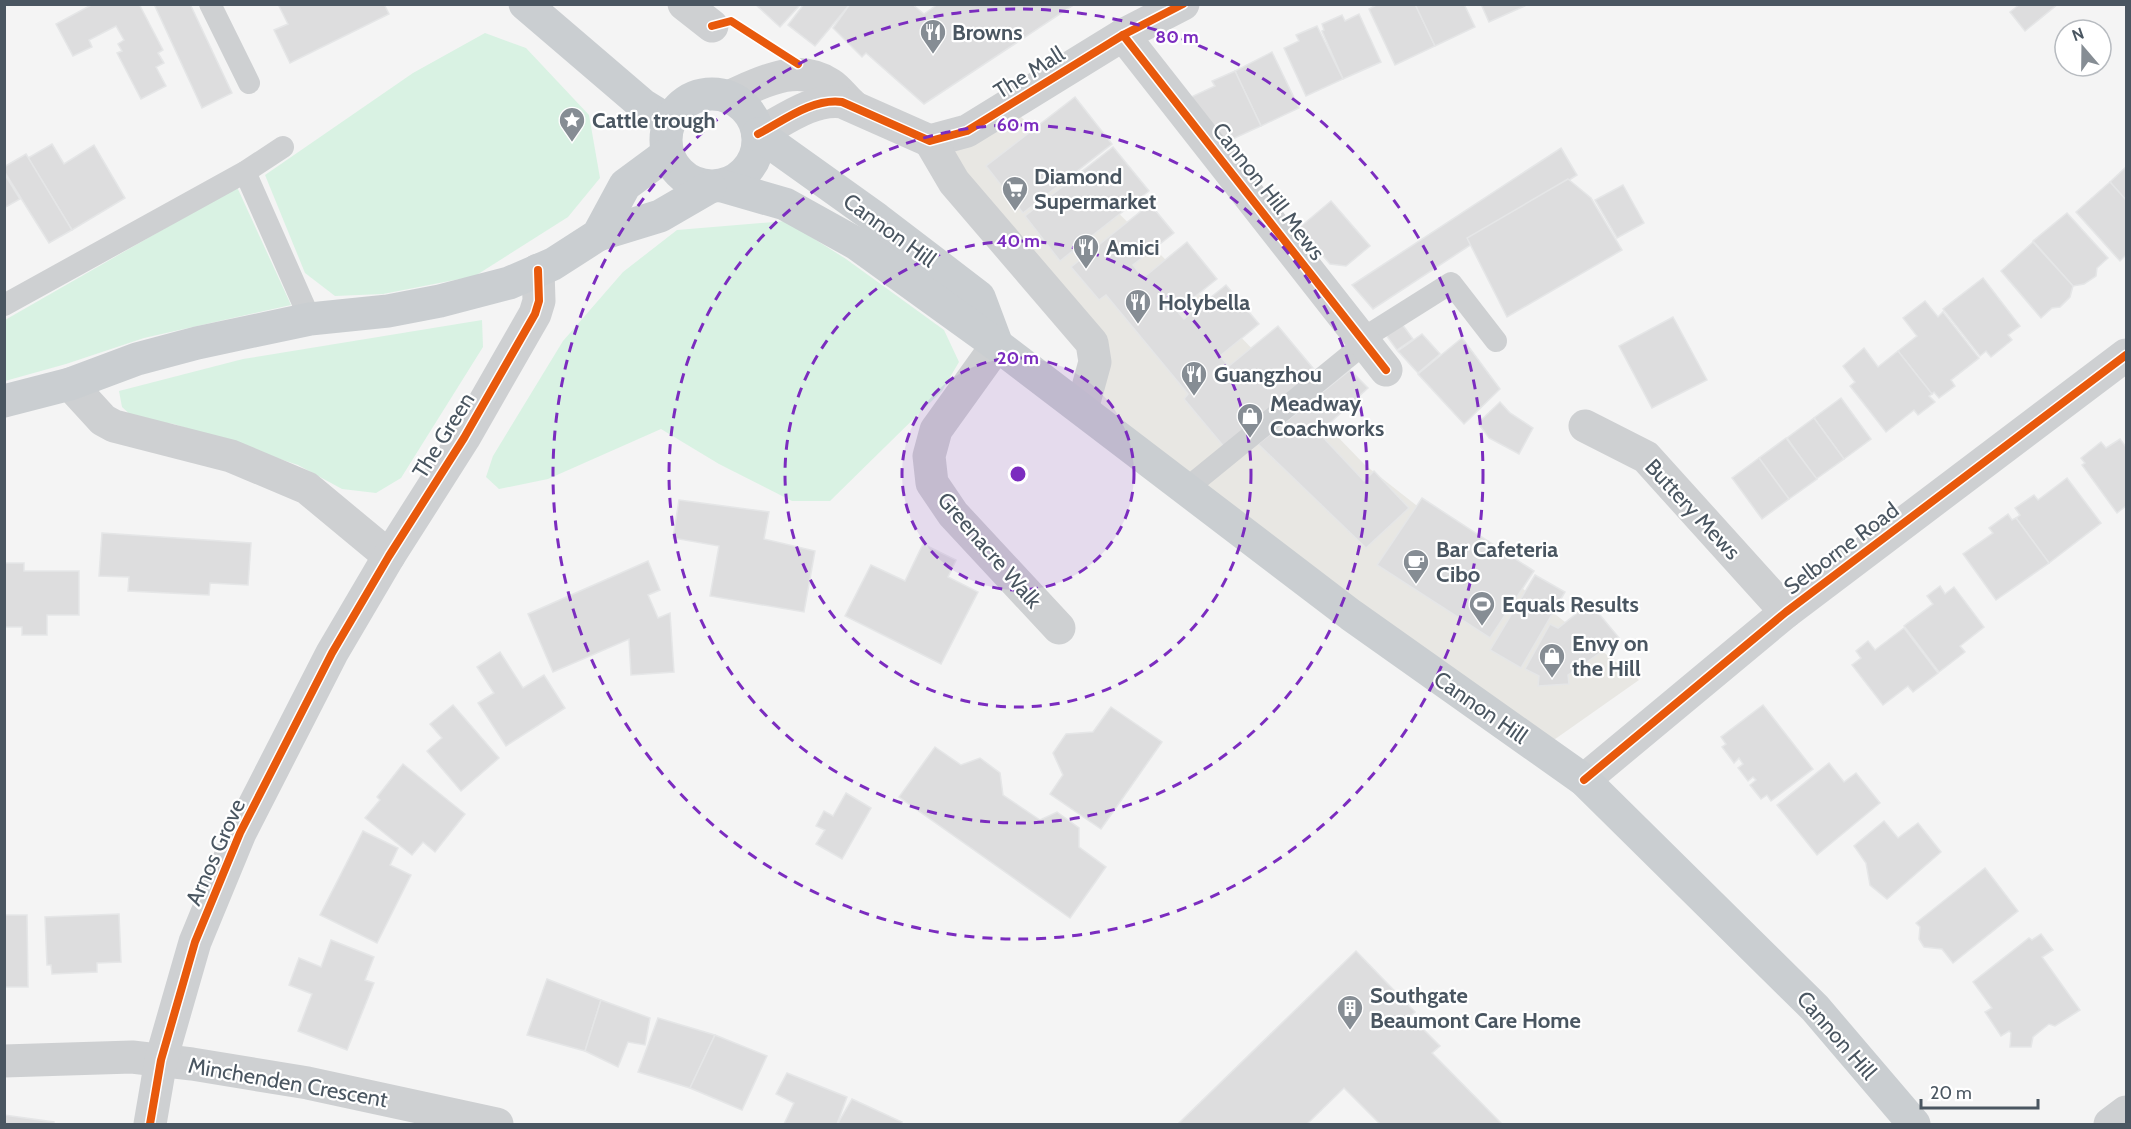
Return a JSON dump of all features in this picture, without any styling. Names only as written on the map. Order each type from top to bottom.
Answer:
[{"type":"main road","points":[[525,4],[643,105],[669,121]]},
{"type":"main road","points":[[4,401],[70,384],[137,359],[197,343],[310,319],[388,311],[440,301],[508,283],[538,270],[598,235],[660,216],[748,170],[758,151],[758,134],[753,117],[742,105],[728,97],[711,94],[695,97],[678,107],[669,121],[665,138],[667,154],[679,172],[694,184],[716,186]]},
{"type":"main road","name":"Cannon Hill","points":[[758,134],[878,219],[979,297],[997,345]]},
{"type":"main road","points":[[598,235],[625,185],[667,154]]},
{"type":"main road","name":"Cannon Hill","points":[[716,186],[785,204],[857,244],[997,345],[1351,615],[1584,780],[1815,1008],[1914,1125]]},
{"type":"street","points":[[684,4],[712,26]]},
{"type":"street","name":"The Mall","points":[[930,141],[967,131],[1123,35],[1183,4]]},
{"type":"street","name":"Cannon Hill Mews","points":[[1123,35],[1386,370]]},
{"type":"street","points":[[728,97],[781,74],[806,76],[830,84],[856,109]]},
{"type":"street","points":[[758,134],[822,102],[842,102],[930,141],[954,182],[1092,343],[1095,362],[1082,410]]},
{"type":"street","name":"The Green","points":[[357,611],[464,438],[535,314],[539,301],[538,270]]},
{"type":"street","name":"Greenacre Walk","points":[[997,345],[936,430],[928,456],[932,483],[953,514],[1059,628]]},
{"type":"street","name":"Selborne Road","points":[[1584,780],[1786,612],[2127,355]]},
{"type":"street","points":[[70,384],[103,420],[114,426],[231,456],[307,488],[389,556]]},
{"type":"street","name":"Buttery Mews","points":[[1585,426],[1646,457],[1786,612]]},
{"type":"street","name":"Arnos Grove","points":[[150,1125],[161,1060],[195,942],[240,833],[357,611]]},
{"type":"street","name":"Minchenden Crescent","points":[[4,1061],[132,1057],[161,1060],[308,1083],[497,1125]]},
{"type":"street","points":[[2110,1125],[2127,1112]]},
{"type":"lane","points":[[210,4],[249,82]]},
{"type":"lane","points":[[4,305],[245,172],[283,147]]},
{"type":"lane","points":[[245,172],[310,319]]},
{"type":"lane","points":[[1186,489],[1364,341],[1450,283],[1496,341]]},
{"type":"shaded area","points":[[1009,105],[1170,264],[1365,465],[1639,680],[1541,749],[1082,409],[1095,362],[930,141]]},
{"type":"green space","points":[[485,33],[526,48],[589,115],[600,178],[568,217],[475,276],[383,294],[335,296],[305,273],[265,175],[413,73]]},
{"type":"green space","points":[[237,187],[291,305],[144,338],[5,381],[5,320]]},
{"type":"green space","points":[[786,221],[846,259],[944,330],[959,362],[942,391],[830,501],[792,501],[719,464],[661,429],[548,479],[499,489],[486,477],[493,456],[563,341],[623,272],[677,230]]},
{"type":"green space","points":[[482,320],[483,347],[401,478],[376,493],[342,489],[298,465],[174,424],[135,419],[122,407],[119,391],[243,359]]},
{"type":"building","points":[[93,4],[139,4],[163,50],[158,53],[164,63],[156,67],[166,86],[141,99],[117,53],[122,51],[118,44],[124,40],[116,26],[89,40],[92,47],[73,56],[56,24]]},
{"type":"building","points":[[154,4],[190,4],[232,93],[202,108]]},
{"type":"building","points":[[278,4],[384,4],[389,14],[290,63],[274,30],[288,24]]},
{"type":"building","points":[[755,4],[801,4],[780,27]]},
{"type":"building","points":[[804,4],[850,4],[815,46],[788,25]]},
{"type":"building","name":"Browns","points":[[850,4],[912,4],[924,14],[938,4],[1075,4],[924,104],[866,53],[862,57],[833,28]]},
{"type":"building","points":[[1378,4],[1415,4],[1435,46],[1395,65],[1369,9]]},
{"type":"building","points":[[1415,4],[1464,4],[1475,27],[1435,46]]},
{"type":"building","points":[[1481,4],[1529,4],[1489,22]]},
{"type":"building","points":[[2020,4],[2058,4],[2025,31],[2010,12]]},
{"type":"building","points":[[1359,14],[1381,62],[1343,79],[1322,31],[1324,30],[1322,24],[1342,15],[1345,21]]},
{"type":"building","points":[[1317,26],[1343,79],[1306,96],[1284,48],[1299,41],[1296,35]]},
{"type":"building","points":[[1272,52],[1299,108],[1261,126],[1235,71]]},
{"type":"building","points":[[1235,71],[1261,126],[1224,143],[1215,125],[1204,130],[1189,98],[1215,86],[1212,81]]},
{"type":"building","points":[[1075,97],[1112,144],[1023,213],[986,166]]},
{"type":"building","points":[[52,144],[64,164],[94,145],[125,198],[72,230],[28,158]]},
{"type":"building","points":[[1113,147],[1149,191],[1060,261],[1025,216]]},
{"type":"building","points":[[1561,148],[1577,175],[1373,309],[1352,285]]},
{"type":"building","points":[[26,154],[72,230],[49,243],[4,171],[4,167]]},
{"type":"building","points":[[2126,167],[2126,200],[2110,182]]},
{"type":"building","points":[[4,173],[20,199],[4,208]]},
{"type":"building","points":[[1568,179],[1591,198],[1622,250],[1507,317],[1467,238]]},
{"type":"building","points":[[2110,182],[2126,200],[2126,255],[2120,261],[2076,212]]},
{"type":"building","points":[[1623,185],[1644,223],[1617,238],[1595,200]]},
{"type":"building","points":[[1331,201],[1370,246],[1346,266],[1330,264],[1299,228]]},
{"type":"building","points":[[1150,204],[1174,233],[1133,265],[1143,278],[1187,242],[1217,279],[1177,311],[1184,319],[1226,285],[1259,324],[1220,356],[1229,366],[1278,326],[1317,373],[1225,448],[1184,399],[1188,394],[1106,295],[1099,300],[1071,267]]},
{"type":"building","points":[[2067,213],[2108,258],[2097,268],[2096,276],[2084,284],[2073,286],[2033,241]]},
{"type":"building","points":[[2033,242],[2073,286],[2070,297],[2060,307],[2052,308],[2041,318],[2001,271]]},
{"type":"building","points":[[1983,278],[2020,326],[2008,335],[2012,340],[1991,357],[1986,351],[1980,356],[1943,309]]},
{"type":"building","points":[[1925,301],[1938,317],[1943,312],[1979,358],[1951,380],[1955,386],[1939,398],[1934,392],[1932,394],[1898,351],[1917,336],[1903,318]]},
{"type":"building","points":[[1673,317],[1707,380],[1652,408],[1619,346]]},
{"type":"building","points":[[1402,324],[1413,339],[1397,350],[1386,335]]},
{"type":"building","points":[[1422,334],[1440,354],[1418,373],[1398,351]]},
{"type":"building","points":[[1462,338],[1500,389],[1464,424],[1418,374]]},
{"type":"building","points":[[1864,348],[1878,367],[1898,351],[1932,394],[1929,396],[1935,402],[1918,415],[1914,410],[1886,432],[1850,386],[1855,382],[1843,366]]},
{"type":"building","points":[[1350,370],[1368,388],[1319,433],[1364,481],[1374,471],[1409,508],[1366,548],[1258,444]]},
{"type":"building","points":[[1841,398],[1871,439],[1844,459],[1814,418]]},
{"type":"building","points":[[1500,402],[1510,413],[1533,428],[1519,454],[1489,438],[1478,423]]},
{"type":"building","points":[[1814,418],[1844,459],[1816,479],[1787,438]]},
{"type":"building","points":[[1786,438],[1817,479],[1789,499],[1759,458]]},
{"type":"building","points":[[2120,439],[2126,447],[2126,506],[2117,513],[2082,465],[2085,463],[2081,458],[2101,442],[2106,448]]},
{"type":"building","points":[[1759,458],[1789,499],[1762,519],[1732,478]]},
{"type":"building","points":[[2067,478],[2101,523],[2049,563],[2016,518],[2020,515],[2015,508],[2034,495],[2038,500]]},
{"type":"building","points":[[1422,498],[1534,571],[1490,638],[1377,565]]},
{"type":"building","points":[[679,500],[769,512],[764,539],[815,551],[804,612],[710,596],[719,546],[673,538]]},
{"type":"building","points":[[2008,514],[2012,520],[2016,518],[2049,563],[1996,600],[1963,554],[1993,533],[1989,528]]},
{"type":"building","points":[[102,533],[251,543],[248,585],[210,583],[209,595],[128,591],[129,577],[99,576]]},
{"type":"building","points":[[923,544],[956,560],[948,577],[978,592],[941,664],[845,616],[871,565],[905,581]]},
{"type":"building","points":[[648,561],[660,590],[648,595],[658,618],[670,613],[674,672],[631,675],[629,639],[553,672],[528,614]]},
{"type":"building","points":[[4,563],[24,563],[24,571],[79,571],[79,615],[47,615],[47,635],[22,635],[22,627],[4,627]]},
{"type":"building","points":[[1535,575],[1565,592],[1521,668],[1490,650]]},
{"type":"building","points":[[1940,586],[1945,594],[1954,587],[1984,627],[1960,646],[1965,652],[1939,672],[1904,626],[1933,604],[1927,596]]},
{"type":"building","points":[[1590,603],[1620,639],[1568,675],[1569,684],[1538,686],[1539,676],[1525,669],[1550,624],[1558,628]]},
{"type":"building","points":[[1904,628],[1938,673],[1913,692],[1908,686],[1883,705],[1852,665],[1861,658],[1856,651],[1868,641],[1875,650]]},
{"type":"building","points":[[500,652],[523,688],[544,675],[565,708],[506,746],[478,703],[494,693],[477,667]]},
{"type":"building","points":[[453,705],[499,758],[461,791],[427,751],[442,738],[430,724]]},
{"type":"building","points":[[1763,705],[1813,769],[1771,801],[1767,795],[1761,799],[1750,785],[1756,780],[1753,777],[1748,781],[1738,768],[1743,764],[1739,758],[1734,763],[1722,747],[1726,744],[1721,737]]},
{"type":"building","points":[[1111,707],[1162,742],[1101,829],[1050,794],[1063,775],[1053,753],[1066,734],[1093,732]]},
{"type":"building","points":[[935,747],[961,765],[980,758],[1000,773],[1003,795],[1040,820],[1057,812],[1079,828],[1079,847],[1106,867],[1070,918],[899,797]]},
{"type":"building","points":[[1829,763],[1844,782],[1856,773],[1880,803],[1817,855],[1777,805]]},
{"type":"building","points":[[403,764],[465,814],[435,852],[423,842],[412,855],[365,818],[380,800],[377,797]]},
{"type":"building","points":[[846,793],[871,808],[842,859],[816,844],[825,830],[816,826],[824,811],[833,816]]},
{"type":"building","points":[[1884,821],[1898,838],[1918,823],[1941,852],[1887,899],[1870,885],[1866,863],[1854,846]]},
{"type":"building","points":[[363,831],[398,848],[390,865],[411,875],[377,943],[320,915]]},
{"type":"building","points":[[1985,868],[2018,911],[1953,963],[1942,949],[1924,947],[1919,939],[1920,927],[1916,923]]},
{"type":"building","points":[[119,914],[121,962],[97,963],[97,972],[52,974],[51,965],[47,965],[45,917]]},
{"type":"building","points":[[4,915],[27,915],[28,987],[4,987]]},
{"type":"building","points":[[2041,934],[2053,950],[2042,957],[2080,1010],[2055,1026],[2049,1024],[2033,1037],[2031,1047],[2010,1047],[2011,1033],[2009,1031],[2001,1036],[1985,1012],[1992,1008],[1973,982],[2029,938],[2032,940]]},
{"type":"building","points":[[331,940],[374,957],[365,980],[374,983],[347,1050],[298,1031],[312,994],[289,985],[299,958],[321,967]]},
{"type":"building","name":"Southgate Beaumont Care Home","points":[[1356,951],[1415,1012],[1410,1016],[1440,1046],[1432,1053],[1502,1124],[1380,1124],[1344,1088],[1307,1124],[1178,1124]]},
{"type":"building","points":[[547,979],[601,1000],[585,1051],[527,1035]]},
{"type":"building","points":[[601,1000],[650,1018],[645,1045],[628,1042],[618,1067],[585,1051]]},
{"type":"building","points":[[658,1018],[715,1035],[690,1088],[638,1072]]},
{"type":"building","points":[[715,1035],[767,1056],[742,1110],[690,1088]]},
{"type":"building","points":[[787,1073],[847,1097],[837,1124],[784,1124],[794,1103],[776,1094]]},
{"type":"building","points":[[852,1099],[902,1122],[901,1124],[838,1123]]},
{"type":"building","points":[[4,1115],[54,1122],[54,1124],[4,1124]]},
{"type":"cycle path","points":[[758,134],[809,107],[831,102],[842,102],[930,141],[967,131],[1123,35],[1183,4]]},
{"type":"cycle path","points":[[712,26],[731,21],[798,64]]},
{"type":"cycle path","points":[[1123,35],[1386,370]]},
{"type":"cycle path","points":[[150,1124],[161,1060],[195,942],[240,833],[332,653],[389,556],[464,438],[535,314],[539,301],[538,270]]},
{"type":"cycle path","points":[[1584,780],[1786,612],[2126,355]]},
{"type":"place","name":"Browns","points":[[933,55]]},
{"type":"place","name":"Cattle trough","points":[[572,143]]},
{"type":"place","name":"Diamond Supermarket","points":[[1015,212]]},
{"type":"place","name":"Amici","points":[[1086,270]]},
{"type":"place","name":"Holybella","points":[[1138,325]]},
{"type":"place","name":"Guangzhou","points":[[1194,397]]},
{"type":"place","name":"Meadway Coachworks","points":[[1250,439]]},
{"type":"place","name":"Bar Cafeteria Cibo","points":[[1416,585]]},
{"type":"place","name":"Equals Results","points":[[1482,627]]},
{"type":"place","name":"Envy on the Hill","points":[[1552,679]]},
{"type":"place","name":"Southgate Beaumont Care Home","points":[[1350,1031]]}]
